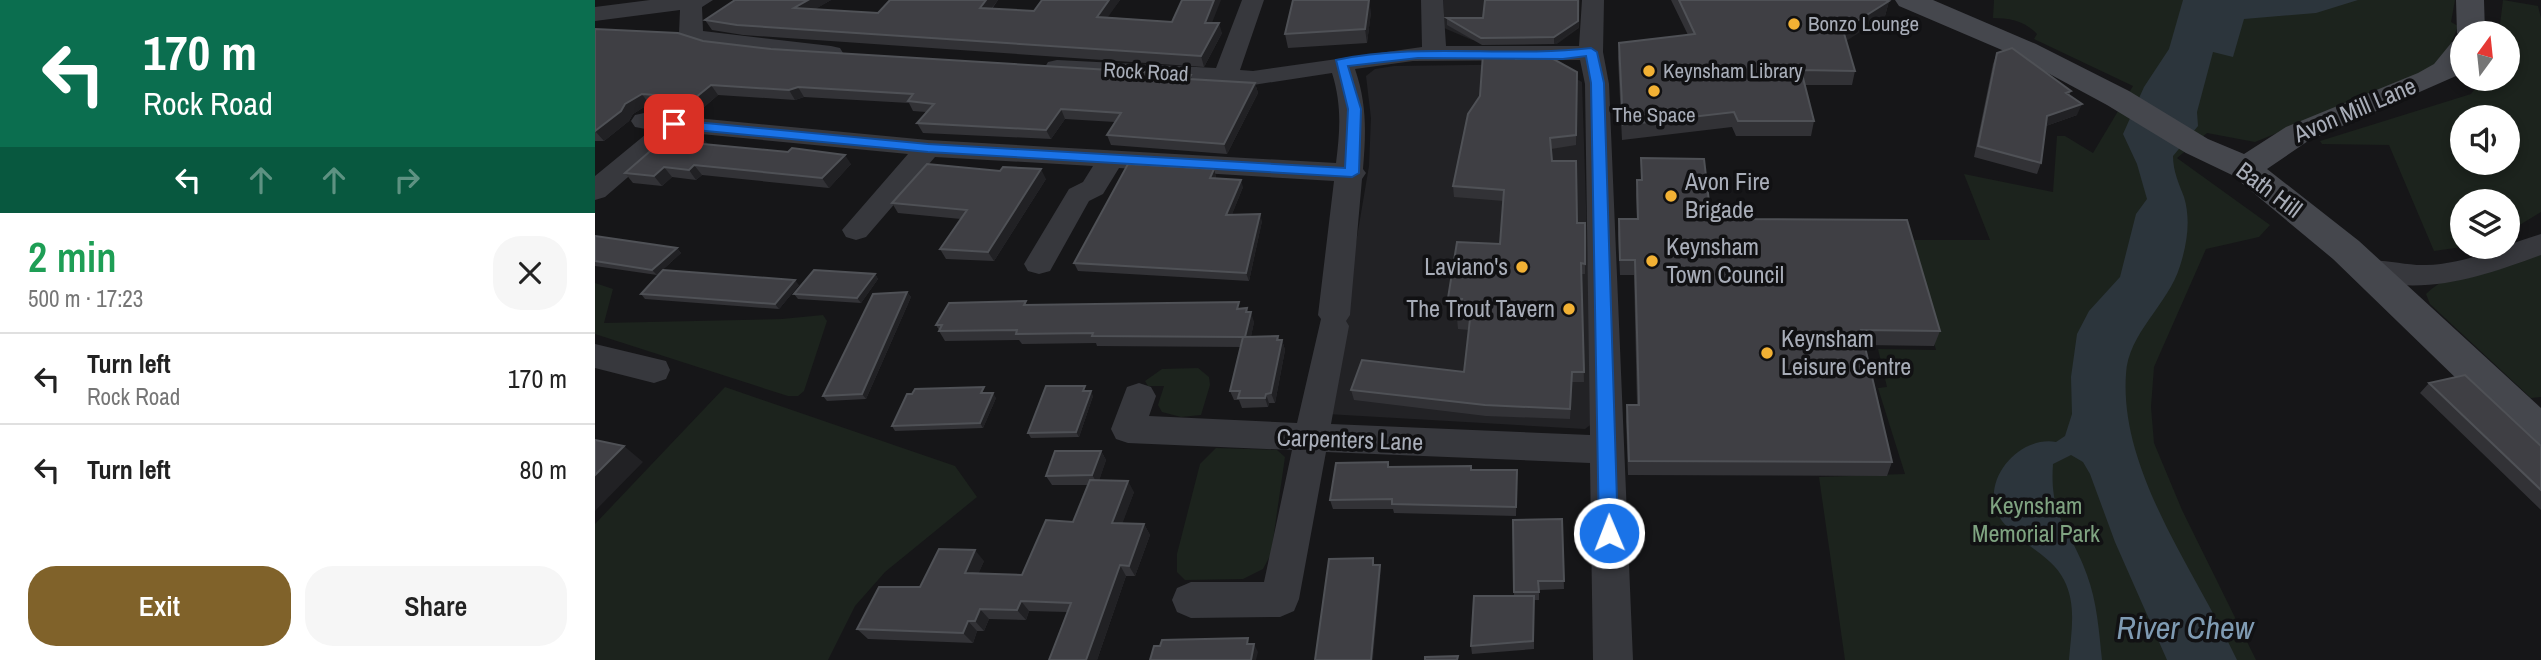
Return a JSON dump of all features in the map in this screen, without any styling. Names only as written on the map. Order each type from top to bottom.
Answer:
[{"type":"main road","name":"Bath Hill","points":[[1909,0],[2026,50],[2118,98],[2197,146],[2244,167],[2366,270],[2541,434]]},
{"type":"main road","points":[[2470,0],[2471,21]]},
{"type":"main road","name":"Avon Mill Lane","points":[[2244,167],[2262,160],[2284,141],[2297,134],[2429,79],[2445,70],[2450,64]]},
{"type":"street","points":[[1225,76],[1252,0]]},
{"type":"street","points":[[1432,0],[1434,54]]},
{"type":"street","points":[[1593,0],[1591,52],[1597,83],[1613,660]]},
{"type":"street","points":[[595,13],[696,1],[691,34],[695,37],[782,50],[850,54]]},
{"type":"street","name":"Rock Road","points":[[1033,66],[1225,76],[1283,75],[1371,57],[1434,54],[1563,55],[1591,52]]},
{"type":"street","points":[[1191,600],[1280,599],[1334,321],[1352,173],[1354,109],[1341,63]]},
{"type":"street","points":[[644,121],[928,148],[1352,173]]},
{"type":"street","points":[[595,191],[674,124]]},
{"type":"street","points":[[856,230],[928,148]]},
{"type":"street","points":[[1039,264],[1079,195],[1093,188],[1110,160]]},
{"type":"street","points":[[2366,270],[2425,276],[2467,271],[2541,244]]},
{"type":"street","points":[[595,356],[654,370]]},
{"type":"street","name":"Carpenters Lane","points":[[1139,396],[1128,429],[1606,450]]},
{"type":"shaded area","points":[[1443,0],[1580,0],[1579,28],[1557,44],[1472,40],[1444,28]]},
{"type":"shaded area","points":[[1549,64],[1582,82],[1593,423],[1585,429],[1327,414],[1369,166],[1371,118],[1366,76],[1375,69],[1394,66]]},
{"type":"green space","name":"Keynsham Memorial Park","points":[[1994,0],[2455,0],[2450,21],[2450,46],[2427,72],[2255,142],[2207,133],[2177,158],[2270,225],[2259,237],[2206,249],[2154,367],[2151,407],[2154,443],[2182,510],[2256,660],[1845,660],[1819,477],[1905,474],[1878,388],[1887,387],[1878,349],[1936,350],[1907,240],[1990,240],[1964,174],[2053,192],[2057,136],[2065,136],[2093,153],[2133,86],[2034,39],[2037,34],[2022,23],[1993,18]]},
{"type":"green space","points":[[2503,0],[2538,6],[2541,18],[2541,212],[2520,225],[2520,189],[2450,189],[2450,249],[2434,251],[2389,145],[2322,144],[2320,141],[2471,94],[2473,91],[2520,91],[2520,21],[2500,21]]},
{"type":"green space","points":[[2541,253],[2541,397],[2531,398],[2430,304],[2426,294],[2437,285],[2465,271]]},
{"type":"green space","points":[[595,283],[613,289],[604,323],[782,319],[823,315],[827,321],[804,391],[798,396],[788,396],[595,334]]},
{"type":"green space","points":[[1198,368],[1209,377],[1210,385],[1201,415],[1181,417],[1162,412],[1158,405],[1164,386],[1148,386],[1145,381],[1162,369]]},
{"type":"green space","points":[[725,387],[955,466],[977,497],[885,572],[855,606],[828,660],[595,660],[595,524]]},
{"type":"green space","points":[[1216,448],[1277,450],[1285,457],[1271,554],[1263,569],[1243,579],[1185,580],[1177,572],[1177,554],[1200,464]]},
{"type":"water","name":"River Chew","points":[[2183,0],[2358,0],[2316,13],[2244,19],[2233,57],[2213,52],[2197,112],[2198,126],[2173,156],[2187,214],[2182,258],[2167,294],[2141,332],[2128,359],[2127,411],[2147,485],[2182,558],[2237,660],[2167,660],[2115,542],[2090,474],[2083,462],[2071,455],[2053,464],[2054,498],[2090,585],[2102,660],[2069,660],[2072,609],[2064,580],[2051,563],[2002,521],[1995,507],[1994,492],[1997,478],[2015,454],[2027,446],[2056,442],[2065,436],[2072,414],[2071,377],[2077,334],[2089,311],[2120,277],[2136,214],[2147,199],[2137,164],[2123,134],[2144,87],[2169,49]]},
{"type":"building","points":[[735,0],[808,0],[794,8],[878,13],[890,0],[986,0],[980,8],[1034,11],[1042,0],[1109,0],[1097,17],[1172,22],[1182,0],[1214,0],[1205,23],[1219,23],[1201,56],[737,25],[705,20]]},
{"type":"building","points":[[1293,0],[1369,0],[1365,29],[1285,34]]},
{"type":"building","points":[[1485,0],[1578,0],[1578,21],[1554,37],[1481,38],[1447,18],[1483,18]]},
{"type":"building","points":[[1679,0],[1889,1],[1843,30],[1855,71],[1801,70],[1814,121],[1738,121],[1734,112],[1623,125],[1619,43],[1695,34]]},
{"type":"building","points":[[595,29],[678,33],[703,41],[771,49],[1191,75],[1189,79],[1255,83],[1224,144],[1107,135],[1121,113],[1061,109],[1046,130],[917,123],[934,104],[908,101],[913,94],[711,85],[695,98],[642,94],[625,104],[621,111],[595,131]]},
{"type":"building","points":[[2012,48],[2071,91],[2066,93],[2082,104],[2047,116],[2041,163],[1978,146],[1997,53]]},
{"type":"building","points":[[1525,53],[1515,59],[1548,56],[1577,72],[1576,135],[1550,138],[1552,161],[1576,161],[1577,223],[1585,223],[1585,264],[1581,263],[1584,372],[1572,372],[1570,409],[1485,405],[1351,390],[1362,360],[1464,372],[1470,319],[1457,318],[1462,299],[1448,298],[1457,242],[1500,244],[1504,190],[1453,186],[1468,114],[1480,96],[1483,54]]},
{"type":"building","points":[[679,126],[693,127],[700,135],[692,143],[788,152],[792,148],[845,155],[822,178],[694,165],[689,170],[664,167],[654,176],[625,173]]},
{"type":"building","points":[[1641,158],[1704,159],[1711,219],[1907,220],[1940,331],[1861,330],[1892,462],[1629,461],[1627,405],[1639,405],[1635,260],[1620,260],[1619,219],[1638,219],[1637,180],[1642,180]]},
{"type":"building","points":[[927,164],[1000,171],[1003,167],[1041,169],[988,252],[940,249],[967,210],[892,203]]},
{"type":"building","points":[[1128,164],[1214,169],[1210,178],[1241,180],[1226,215],[1260,214],[1246,273],[1074,263]]},
{"type":"building","points":[[595,236],[677,248],[652,270],[595,261]]},
{"type":"building","points":[[663,270],[795,280],[775,304],[641,294]]},
{"type":"building","points":[[814,270],[875,274],[857,298],[794,294]]},
{"type":"building","points":[[907,292],[862,394],[823,396],[873,294]]},
{"type":"building","points":[[1026,301],[1024,305],[1239,302],[1237,309],[1247,308],[1246,312],[1251,312],[1245,337],[1278,336],[1277,340],[1282,340],[1271,393],[1266,394],[1265,398],[1238,398],[1240,391],[1230,391],[1243,337],[1016,334],[1017,330],[939,331],[942,325],[936,325],[949,303]]},
{"type":"building","points":[[2465,375],[2541,446],[2541,490],[2429,383]]},
{"type":"building","points":[[1046,386],[1085,386],[1083,391],[1091,391],[1076,432],[1028,433]]},
{"type":"building","points":[[984,387],[981,393],[993,393],[980,423],[892,426],[907,394],[912,394],[915,389]]},
{"type":"building","points":[[595,440],[624,446],[595,475]]},
{"type":"building","points":[[1055,451],[1101,451],[1092,475],[1046,476]]},
{"type":"building","points":[[1388,462],[1388,467],[1471,466],[1471,470],[1517,470],[1516,507],[1392,504],[1392,499],[1330,500],[1336,463]]},
{"type":"building","points":[[1090,480],[1128,481],[1112,523],[1144,524],[1129,566],[1120,565],[1086,660],[1049,660],[1071,603],[1021,601],[1017,610],[980,609],[975,621],[968,621],[963,633],[857,629],[879,587],[920,587],[939,549],[975,550],[965,573],[1022,575],[1046,520],[1073,522]]},
{"type":"building","points":[[1562,519],[1564,581],[1538,581],[1539,592],[1514,592],[1513,520]]},
{"type":"building","points":[[1373,558],[1373,565],[1380,565],[1371,660],[1315,660],[1329,559]]},
{"type":"building","points":[[1474,596],[1534,596],[1533,641],[1471,646]]},
{"type":"building","points":[[1248,638],[1247,644],[1254,644],[1251,660],[1150,660],[1154,646],[1160,646],[1162,640]]},
{"type":"building","points":[[1458,656],[1457,660],[1425,660],[1425,657]]},
{"type":"place","name":"Bonzo Lounge","points":[[1794,24]]},
{"type":"place","name":"Keynsham Library","points":[[1649,71]]},
{"type":"place","name":"The Space","points":[[1654,91]]},
{"type":"place","name":"Avon Fire Brigade","points":[[1671,196]]},
{"type":"place","name":"Keynsham Town Council","points":[[1652,261]]},
{"type":"place","name":"Laviano's","points":[[1522,267]]},
{"type":"place","name":"The Trout Tavern","points":[[1569,309]]},
{"type":"place","name":"Keynsham Leisure Centre","points":[[1767,353]]},
{"type":"route","points":[[674,124],[928,148],[1352,173],[1354,109],[1341,63],[1371,57],[1418,54],[1563,55],[1591,52],[1597,83],[1609,533]]}]
